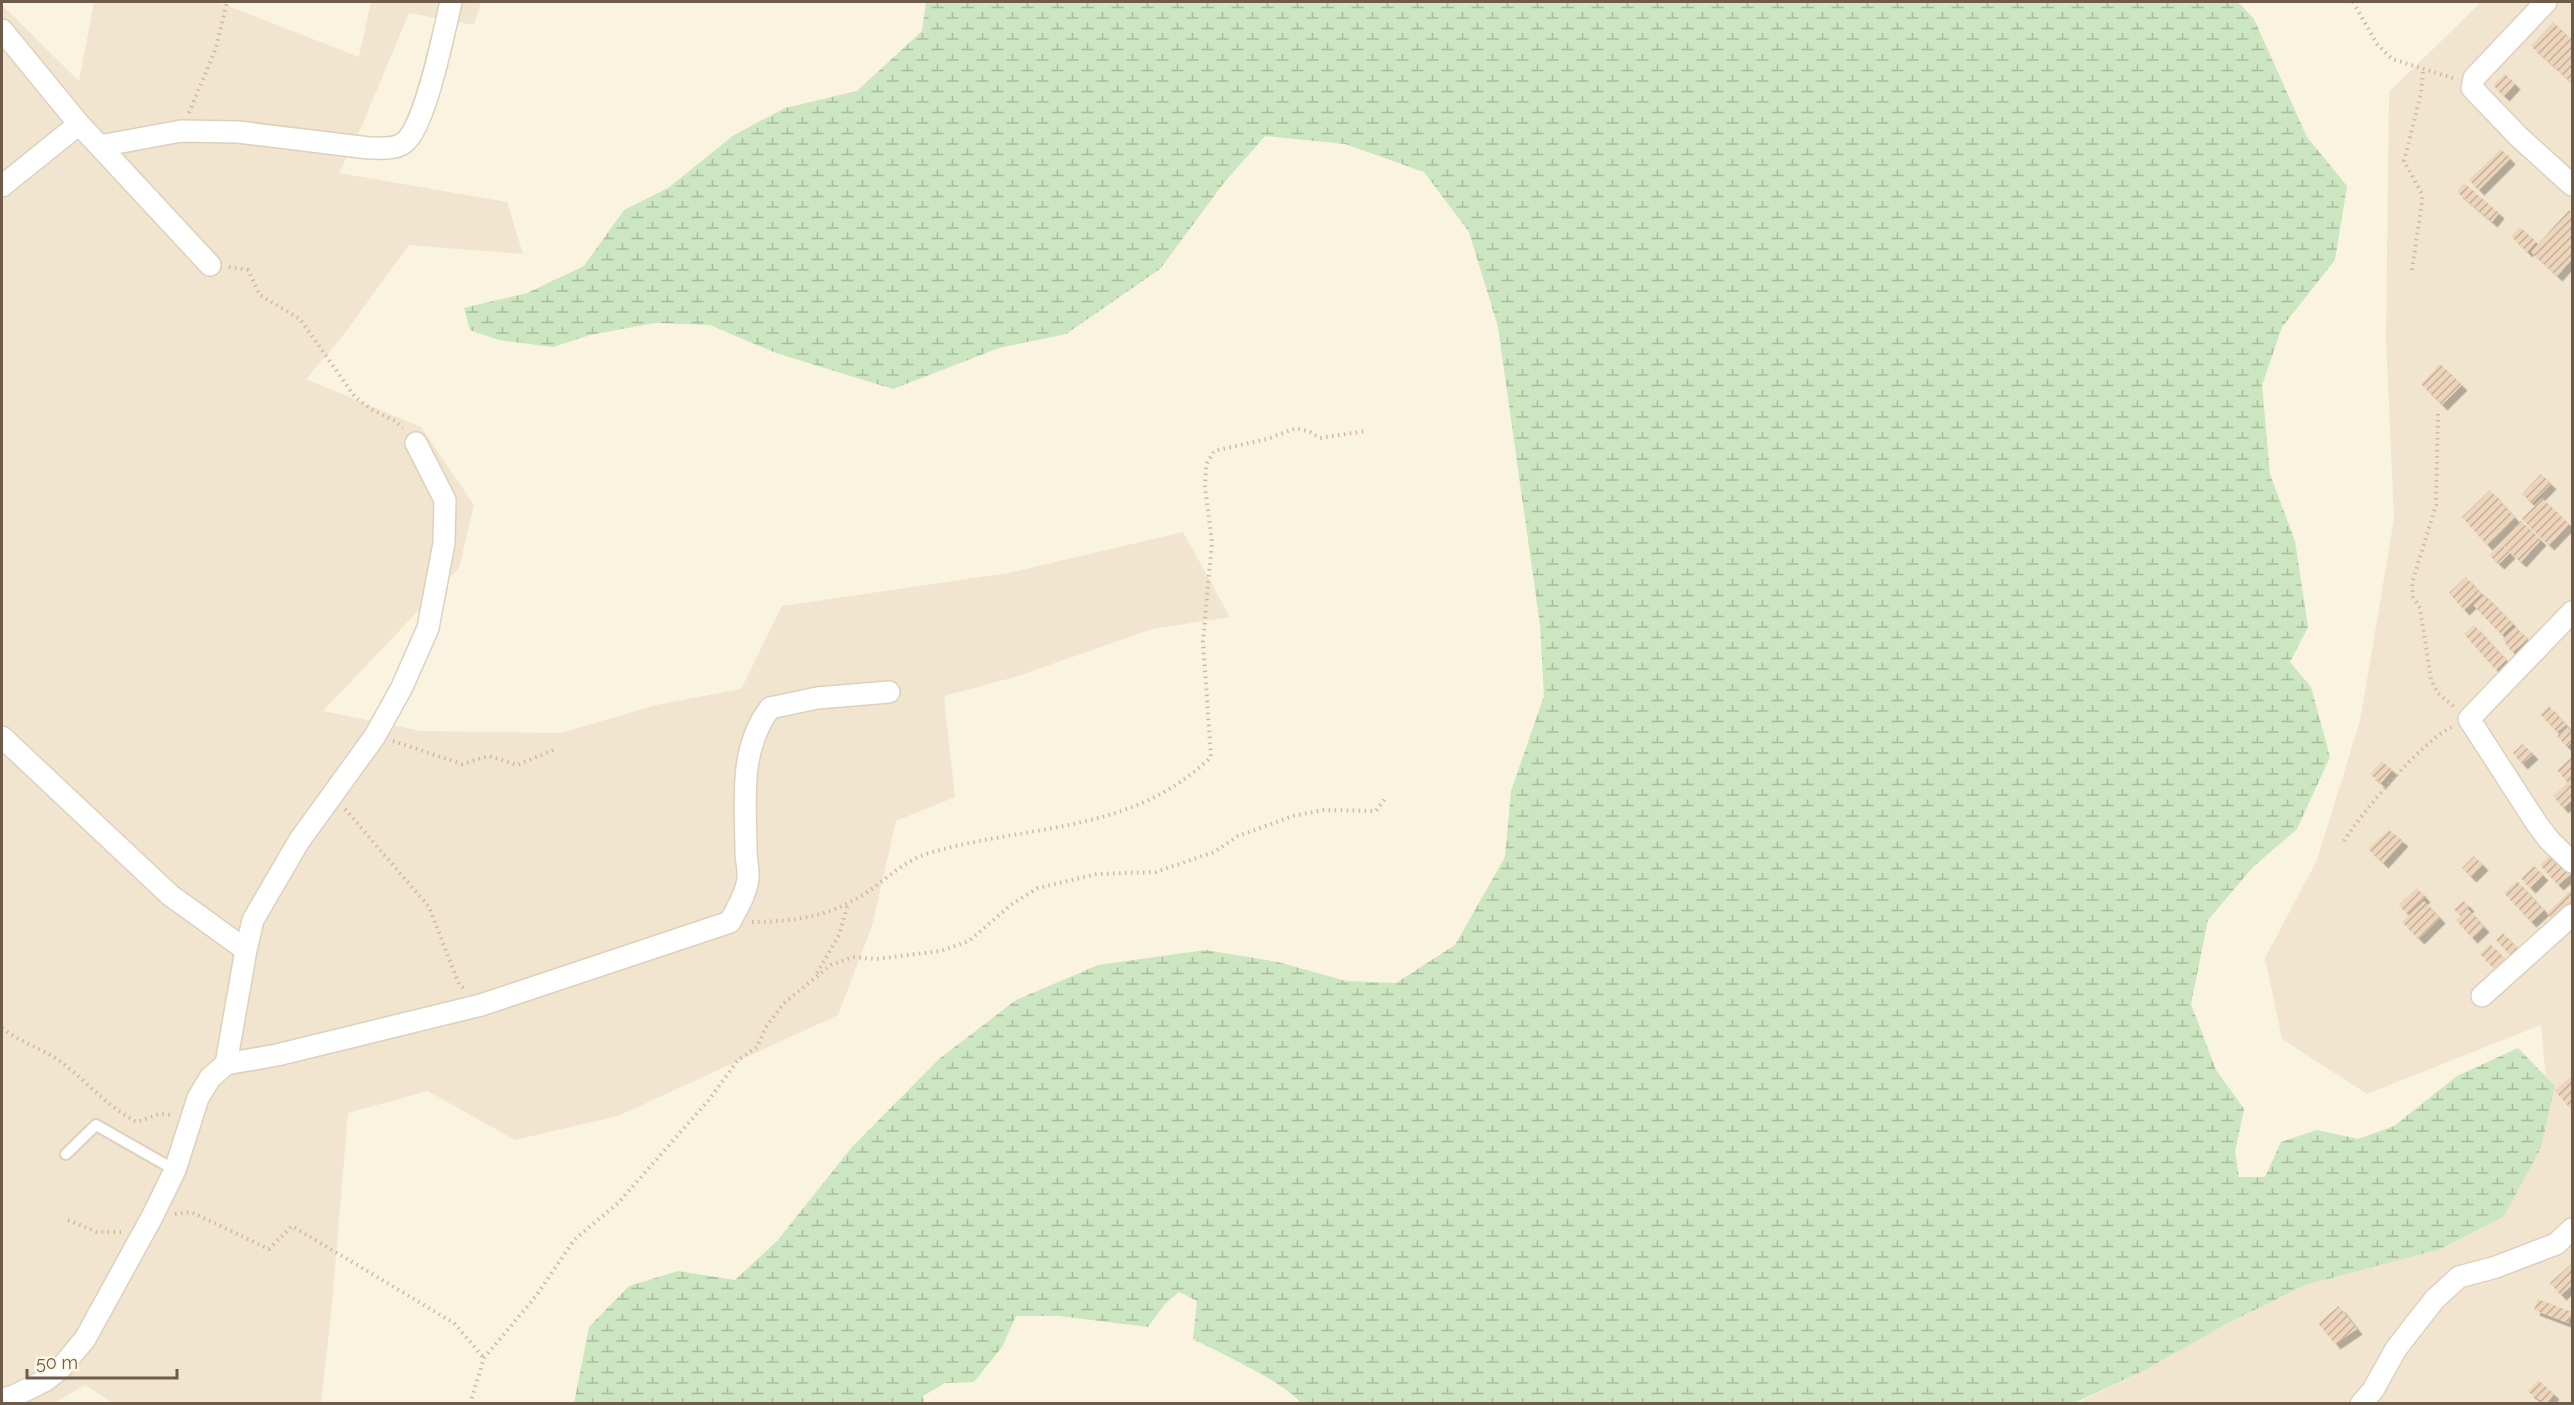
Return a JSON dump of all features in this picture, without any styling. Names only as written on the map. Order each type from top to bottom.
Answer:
[{"type":"street","points":[[100,146],[182,131],[238,132],[369,148],[388,148],[404,143],[414,131],[424,103],[440,52],[450,2]]},
{"type":"street","points":[[2546,2],[2474,78],[2472,88],[2519,137],[2572,185]]},
{"type":"street","points":[[2,30],[79,124],[210,265]]},
{"type":"street","points":[[2,186],[79,124]]},
{"type":"street","points":[[226,1064],[246,950],[254,920],[299,841],[375,736],[402,687],[428,628],[444,543],[445,500],[416,443]]},
{"type":"street","points":[[2572,612],[2469,719],[2537,824],[2550,841],[2572,861]]},
{"type":"street","points":[[2,1399],[14,1396],[46,1380],[74,1354],[100,1313],[175,1170],[198,1098],[210,1078],[226,1064],[278,1055],[481,1005],[730,922],[744,897],[748,878],[745,780],[749,750],[758,725],[770,708],[817,698],[889,692]]},
{"type":"street","points":[[2,737],[170,895],[246,950]]},
{"type":"street","points":[[2482,996],[2572,915]]},
{"type":"street","points":[[2361,1404],[2383,1375],[2396,1349],[2416,1323],[2435,1299],[2459,1277],[2496,1268],[2556,1244],[2572,1229]]},
{"type":"lane","points":[[66,1154],[96,1125],[175,1170]]},
{"type":"path","points":[[182,131],[216,48],[227,2]]},
{"type":"path","points":[[2353,2],[2378,44],[2392,59],[2423,71],[2456,79],[2472,88]]},
{"type":"path","points":[[2412,270],[2422,202],[2418,186],[2404,161],[2421,93],[2423,71]]},
{"type":"path","points":[[210,265],[248,270],[260,295],[300,319],[355,397],[371,410],[397,422],[416,443]]},
{"type":"path","points":[[2344,841],[2358,819],[2442,732],[2469,719],[2438,693],[2431,681],[2420,608],[2413,597],[2414,573],[2424,548],[2436,505],[2438,414]]},
{"type":"path","points":[[730,922],[794,921],[825,914],[848,903],[923,855],[998,837],[1098,820],[1148,802],[1193,775],[1211,758],[1211,728],[1203,641],[1212,542],[1205,487],[1206,465],[1214,451],[1267,439],[1296,428],[1320,438],[1366,432]]},
{"type":"path","points":[[375,736],[462,764],[489,756],[516,765],[556,749]]},
{"type":"path","points":[[333,796],[429,907],[459,984],[481,1005]]},
{"type":"path","points":[[470,1404],[484,1358],[536,1296],[574,1240],[618,1203],[708,1101],[738,1060],[757,1047],[766,1027],[784,1004],[831,965],[853,957],[877,959],[941,951],[969,941],[1012,903],[1038,888],[1097,874],[1156,872],[1214,852],[1238,836],[1259,827],[1323,810],[1376,811],[1385,799]]},
{"type":"path","points":[[816,977],[839,935],[848,903]]},
{"type":"path","points":[[2,1028],[14,1037],[40,1048],[65,1065],[85,1085],[122,1114],[137,1122],[159,1114],[179,1116],[198,1098]]},
{"type":"path","points":[[68,1220],[97,1232],[120,1233],[142,1226],[152,1217],[191,1212],[269,1249],[292,1226],[454,1323],[484,1358]]},
{"type":"shaded area","points":[[94,2],[218,2],[359,57],[371,2],[481,2],[474,25],[409,13],[363,123],[339,173],[507,202],[523,254],[409,245],[342,337],[306,379],[421,427],[474,505],[459,568],[323,711],[421,731],[561,733],[656,705],[741,689],[782,606],[1008,573],[1183,532],[1230,617],[1152,629],[1015,677],[944,696],[955,797],[896,821],[872,926],[838,1015],[618,1116],[515,1140],[428,1091],[348,1113],[321,1403],[113,1403],[85,1385],[54,1403],[2,1403],[2,5],[79,81]]},
{"type":"shaded area","points":[[2481,2],[2572,2],[2572,1403],[2075,1404],[2145,1370],[2228,1323],[2305,1285],[2441,1249],[2503,1216],[2541,1148],[2549,1112],[2541,1025],[2367,1094],[2282,1039],[2265,958],[2317,860],[2360,721],[2394,519],[2386,338],[2389,92]]},
{"type":"green space","points":[[926,2],[2238,2],[2254,19],[2307,137],[2347,186],[2335,260],[2282,327],[2262,385],[2270,474],[2295,541],[2308,627],[2290,662],[2311,687],[2330,757],[2297,829],[2253,867],[2208,920],[2191,1004],[2216,1070],[2244,1109],[2235,1152],[2239,1177],[2265,1177],[2281,1142],[2317,1130],[2358,1139],[2394,1126],[2457,1076],[2518,1048],[2555,1086],[2541,1148],[2504,1216],[2441,1249],[2305,1285],[2228,1323],[2145,1370],[2074,1403],[1301,1403],[1266,1377],[1193,1339],[1197,1301],[1179,1292],[1165,1304],[1148,1327],[1059,1316],[1016,1316],[1002,1347],[974,1382],[945,1383],[923,1396],[924,1403],[574,1403],[589,1327],[629,1286],[678,1271],[735,1280],[777,1241],[852,1147],[939,1059],[1016,1000],[1098,965],[1206,950],[1278,962],[1346,981],[1396,983],[1455,945],[1505,857],[1511,791],[1544,696],[1540,625],[1498,327],[1469,232],[1424,172],[1345,144],[1265,136],[1223,184],[1160,269],[1066,334],[999,348],[893,389],[776,353],[710,325],[655,323],[590,335],[553,347],[499,340],[470,330],[464,308],[527,293],[584,266],[624,210],[668,188],[734,135],[785,108],[857,91],[922,31]]},
{"type":"building","points":[[2553,22],[2572,40],[2572,83],[2531,46]]},
{"type":"building","points":[[2505,74],[2515,84],[2504,96],[2493,85]]},
{"type":"building","points":[[2501,149],[2510,159],[2479,190],[2469,180]]},
{"type":"building","points":[[2464,183],[2499,213],[2492,222],[2457,192]]},
{"type":"building","points":[[2569,210],[2572,213],[2572,259],[2557,276],[2531,252]]},
{"type":"building","points":[[2520,227],[2536,242],[2527,252],[2511,236]]},
{"type":"building","points":[[2440,364],[2462,385],[2442,405],[2421,384]]},
{"type":"building","points":[[2541,474],[2551,484],[2532,503],[2522,494]]},
{"type":"building","points":[[2490,490],[2515,518],[2487,545],[2462,517]]},
{"type":"building","points":[[2542,498],[2569,524],[2549,545],[2522,519]]},
{"type":"building","points":[[2521,521],[2541,540],[2521,562],[2501,543]]},
{"type":"building","points":[[2501,544],[2510,553],[2499,564],[2489,555]]},
{"type":"building","points":[[2466,577],[2481,594],[2464,610],[2449,593]]},
{"type":"building","points":[[2484,594],[2513,624],[2502,635],[2473,605]]},
{"type":"building","points":[[2474,625],[2506,660],[2496,670],[2464,634]]},
{"type":"building","points":[[2516,627],[2527,639],[2512,653],[2503,639]]},
{"type":"building","points":[[2549,706],[2566,725],[2557,732],[2540,714]]},
{"type":"building","points":[[2567,727],[2572,733],[2572,742],[2567,747],[2557,736]]},
{"type":"building","points":[[2523,744],[2533,754],[2522,764],[2513,753]]},
{"type":"building","points":[[2572,757],[2572,778],[2567,782],[2557,770]]},
{"type":"building","points":[[2382,761],[2392,770],[2381,783],[2370,774]]},
{"type":"building","points":[[2572,779],[2572,800],[2563,808],[2553,796]]},
{"type":"building","points":[[2389,830],[2403,841],[2383,863],[2368,849]]},
{"type":"building","points":[[2552,853],[2571,874],[2558,885],[2540,865]]},
{"type":"building","points":[[2474,856],[2483,865],[2471,877],[2462,868]]},
{"type":"building","points":[[2534,866],[2543,875],[2530,888],[2521,878]]},
{"type":"building","points":[[2517,881],[2544,910],[2531,922],[2504,893]]},
{"type":"building","points":[[2417,888],[2425,897],[2407,914],[2399,905]]},
{"type":"building","points":[[2572,889],[2572,907],[2556,923],[2547,913]]},
{"type":"building","points":[[2424,901],[2440,918],[2419,939],[2402,922]]},
{"type":"building","points":[[2464,901],[2469,906],[2459,915],[2454,909]]},
{"type":"building","points":[[2468,909],[2484,927],[2472,938],[2456,920]]},
{"type":"building","points":[[2503,933],[2518,949],[2511,956],[2496,940]]},
{"type":"building","points":[[2490,944],[2512,966],[2501,976],[2480,954]]},
{"type":"building","points":[[2572,1075],[2572,1110],[2555,1091]]},
{"type":"building","points":[[2572,1263],[2572,1285],[2561,1295],[2550,1283]]},
{"type":"building","points":[[2538,1299],[2572,1312],[2568,1323],[2534,1310]]},
{"type":"building","points":[[2339,1306],[2357,1329],[2335,1344],[2318,1323]]},
{"type":"building","points":[[2538,1380],[2554,1394],[2546,1404],[2528,1392]]}]
